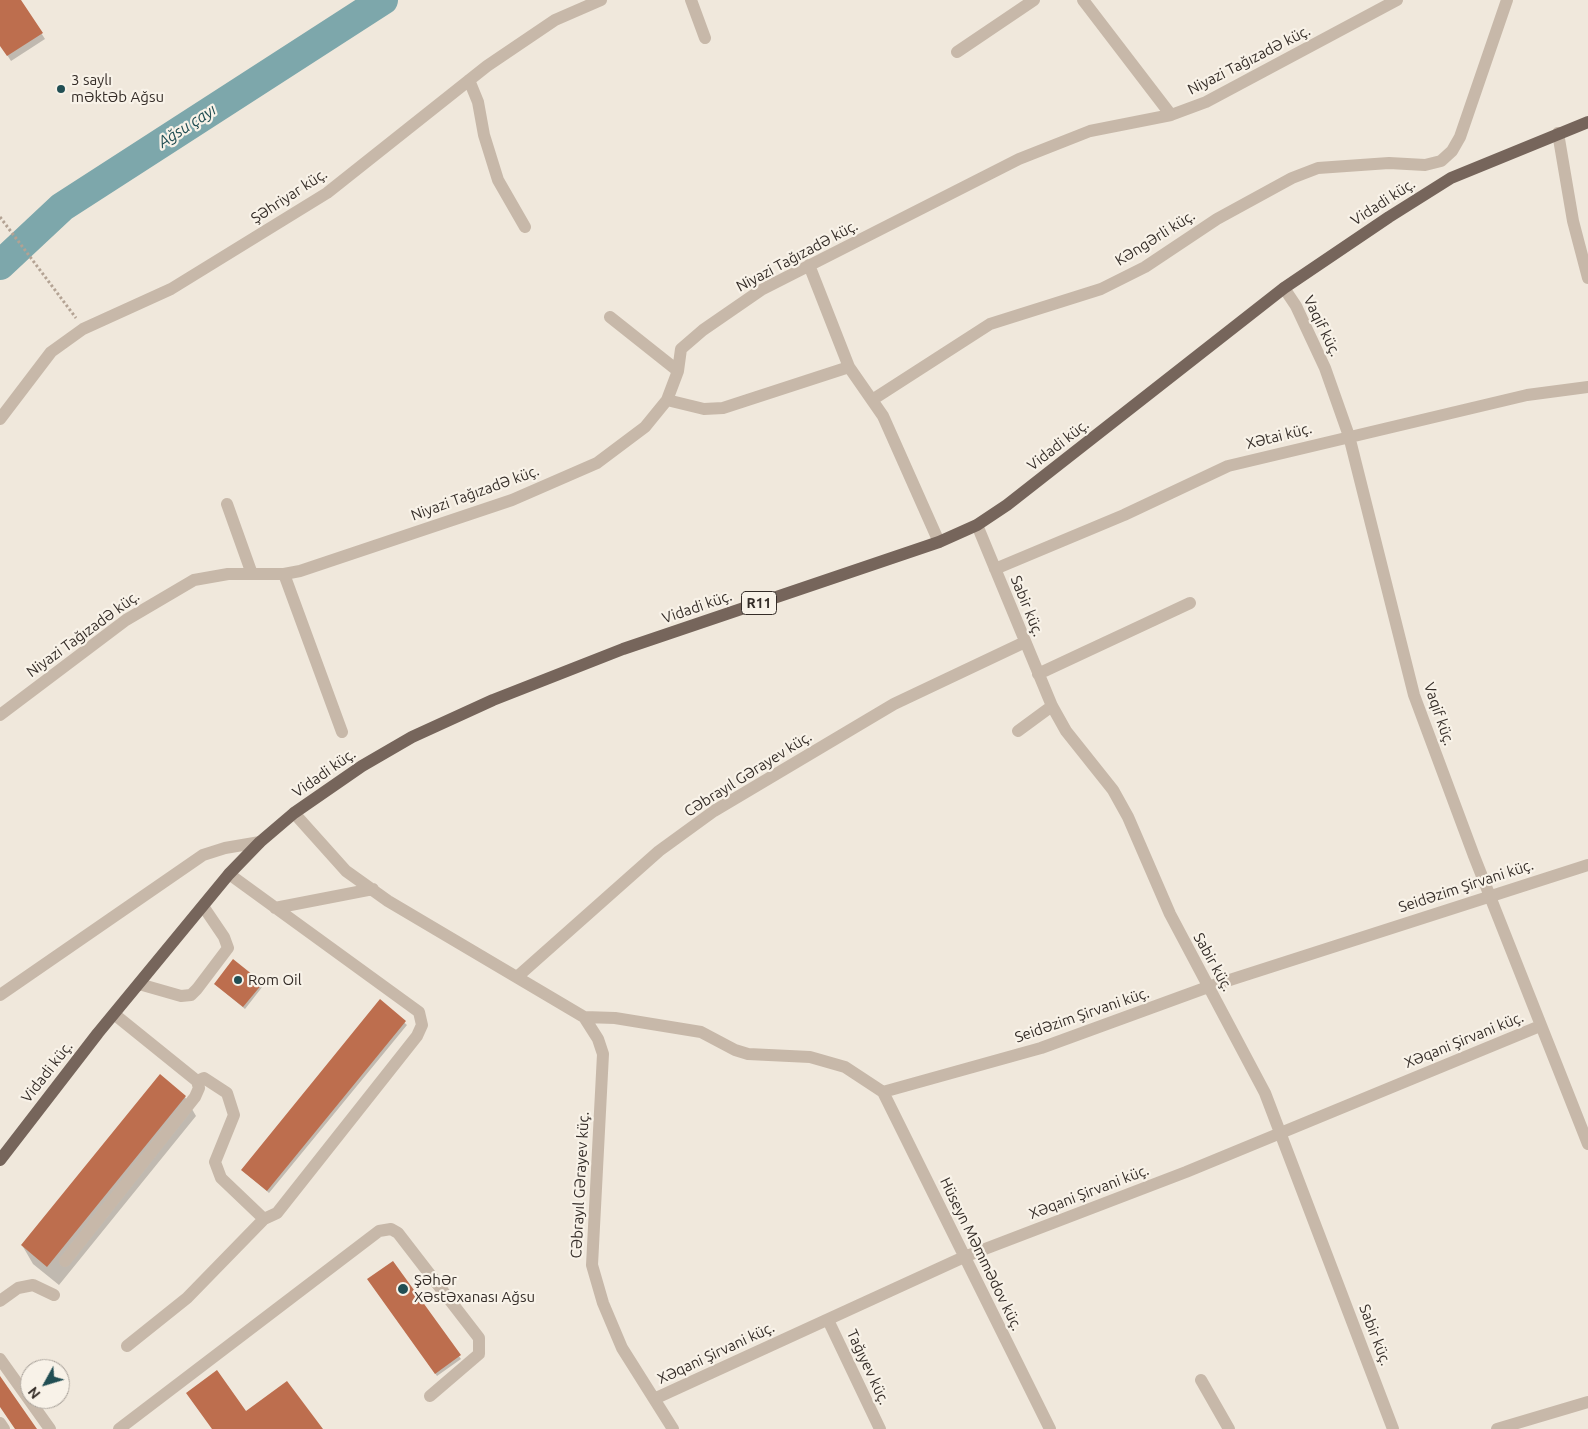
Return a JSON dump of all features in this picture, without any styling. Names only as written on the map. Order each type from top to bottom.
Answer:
[{"type":"main road","name":"Vidadi küç.","points":[[0,1160],[114,1014],[229,874],[260,842],[294,813],[370,761],[412,737],[493,700],[623,650],[939,542],[977,525],[1007,505],[1284,288],[1389,217],[1451,178],[1588,122]]},
{"type":"street","name":"Şəhriyar küç.","points":[[0,419],[50,352],[83,329],[170,289],[327,193],[469,80],[555,20],[601,0]]},
{"type":"street","points":[[691,0],[705,38]]},
{"type":"street","points":[[957,52],[1034,0]]},
{"type":"street","points":[[1083,0],[1171,115]]},
{"type":"street","name":"Niyazi Tağızadə küç.","points":[[0,715],[126,620],[194,580],[252,574],[284,574],[512,500],[597,463],[645,427],[667,400],[678,371],[682,350],[704,330],[762,290],[1019,159],[1090,131],[1171,115],[1206,102],[1397,0]]},
{"type":"street","points":[[1451,178],[1441,161],[1452,151],[1460,137],[1507,0]]},
{"type":"street","points":[[469,80],[478,102],[484,135],[498,180],[525,228]]},
{"type":"street","points":[[1558,133],[1573,221],[1588,278]]},
{"type":"street","name":"Kəngərli küç.","points":[[872,400],[990,324],[1101,288],[1145,267],[1217,219],[1292,178],[1318,168],[1389,163],[1425,165],[1441,161]]},
{"type":"street","points":[[809,265],[849,367],[883,416],[939,542]]},
{"type":"street","name":"Vaqif küç.","points":[[1284,288],[1296,306],[1324,368],[1349,436],[1414,695],[1489,895],[1588,1144]]},
{"type":"street","points":[[610,317],[678,371]]},
{"type":"street","points":[[667,400],[704,409],[723,408],[849,367]]},
{"type":"street","name":"Xətai küç.","points":[[995,569],[1124,515],[1228,466],[1527,395],[1588,387]]},
{"type":"street","points":[[227,504],[252,574]]},
{"type":"street","name":"Sabir küç.","points":[[977,525],[1052,706],[1066,731],[1114,790],[1128,817],[1170,914],[1265,1093],[1282,1132],[1393,1429]]},
{"type":"street","points":[[284,574],[342,732]]},
{"type":"street","points":[[1038,674],[1190,603]]},
{"type":"street","name":"Cəbrayıl Gərayev küç.","points":[[517,977],[658,851],[714,811],[894,704],[1025,642]]},
{"type":"street","points":[[1018,731],[1052,706]]},
{"type":"street","points":[[294,813],[346,871],[373,890],[584,1017],[615,1018],[701,1032],[735,1050],[748,1054],[810,1058],[844,1067],[883,1092]]},
{"type":"street","points":[[0,995],[203,855],[226,848],[260,842]]},
{"type":"street","name":"Seidəzim Şirvani küç.","points":[[883,1092],[1041,1048],[1208,987],[1489,895],[1588,865]]},
{"type":"street","points":[[127,1346],[187,1298],[264,1219],[277,1213],[417,1036],[422,1025],[419,1012],[229,874]]},
{"type":"street","points":[[275,908],[373,890]]},
{"type":"street","points":[[139,984],[181,996],[191,995],[197,989],[228,948],[224,937],[203,906]]},
{"type":"street","points":[[65,1261],[195,1097],[199,1088],[197,1081],[114,1014]]},
{"type":"street","name":"Cəbrayıl Gərayev küç.","points":[[584,1017],[598,1039],[603,1054],[592,1265],[603,1303],[622,1348],[673,1429]]},
{"type":"street","name":"Xəqani Şirvani küç.","points":[[654,1399],[964,1257],[1282,1132],[1540,1026]]},
{"type":"street","points":[[197,1081],[204,1078],[227,1093],[234,1115],[215,1162],[221,1178],[264,1219]]},
{"type":"street","name":"Hüseyn Məmmədov küç.","points":[[883,1092],[1050,1429]]},
{"type":"street","points":[[119,1429],[379,1231],[391,1229],[398,1233],[479,1338],[479,1354],[430,1396]]},
{"type":"street","points":[[0,1301],[18,1288],[33,1285],[54,1295]]},
{"type":"street","name":"Tağıyev küç.","points":[[828,1320],[880,1429]]},
{"type":"street","points":[[0,1359],[50,1429]]},
{"type":"street","points":[[1201,1380],[1228,1429]]},
{"type":"street","points":[[1497,1429],[1588,1402]]},
{"type":"street","points":[[0,1423],[4,1429]]},
{"type":"path","points":[[0,217],[83,329]]},
{"type":"building","points":[[0,0],[21,0],[43,33],[7,56],[0,46]]},
{"type":"building","points":[[233,959],[263,983],[243,1007],[214,984]]},
{"type":"building","points":[[380,999],[406,1021],[267,1191],[241,1170]]},
{"type":"building","points":[[160,1074],[186,1096],[47,1267],[21,1245]]},
{"type":"building","points":[[393,1261],[461,1355],[435,1374],[367,1279]]},
{"type":"building","points":[[217,1370],[246,1411],[287,1381],[323,1429],[212,1429],[186,1393]]},
{"type":"building","points":[[0,1376],[20,1405],[20,1409],[23,1409],[37,1429],[15,1429],[0,1407]]},
{"type":"waterway","name":"Ağsu çayı","points":[[0,265],[62,207],[383,0]]},
{"type":"place","name":"3 saylı məktəb Ağsu","points":[[61,89]]},
{"type":"place","name":"Rom Oil","points":[[238,980]]},
{"type":"place","name":"Şəhər Xəstəxanası Ağsu","points":[[403,1289]]}]
